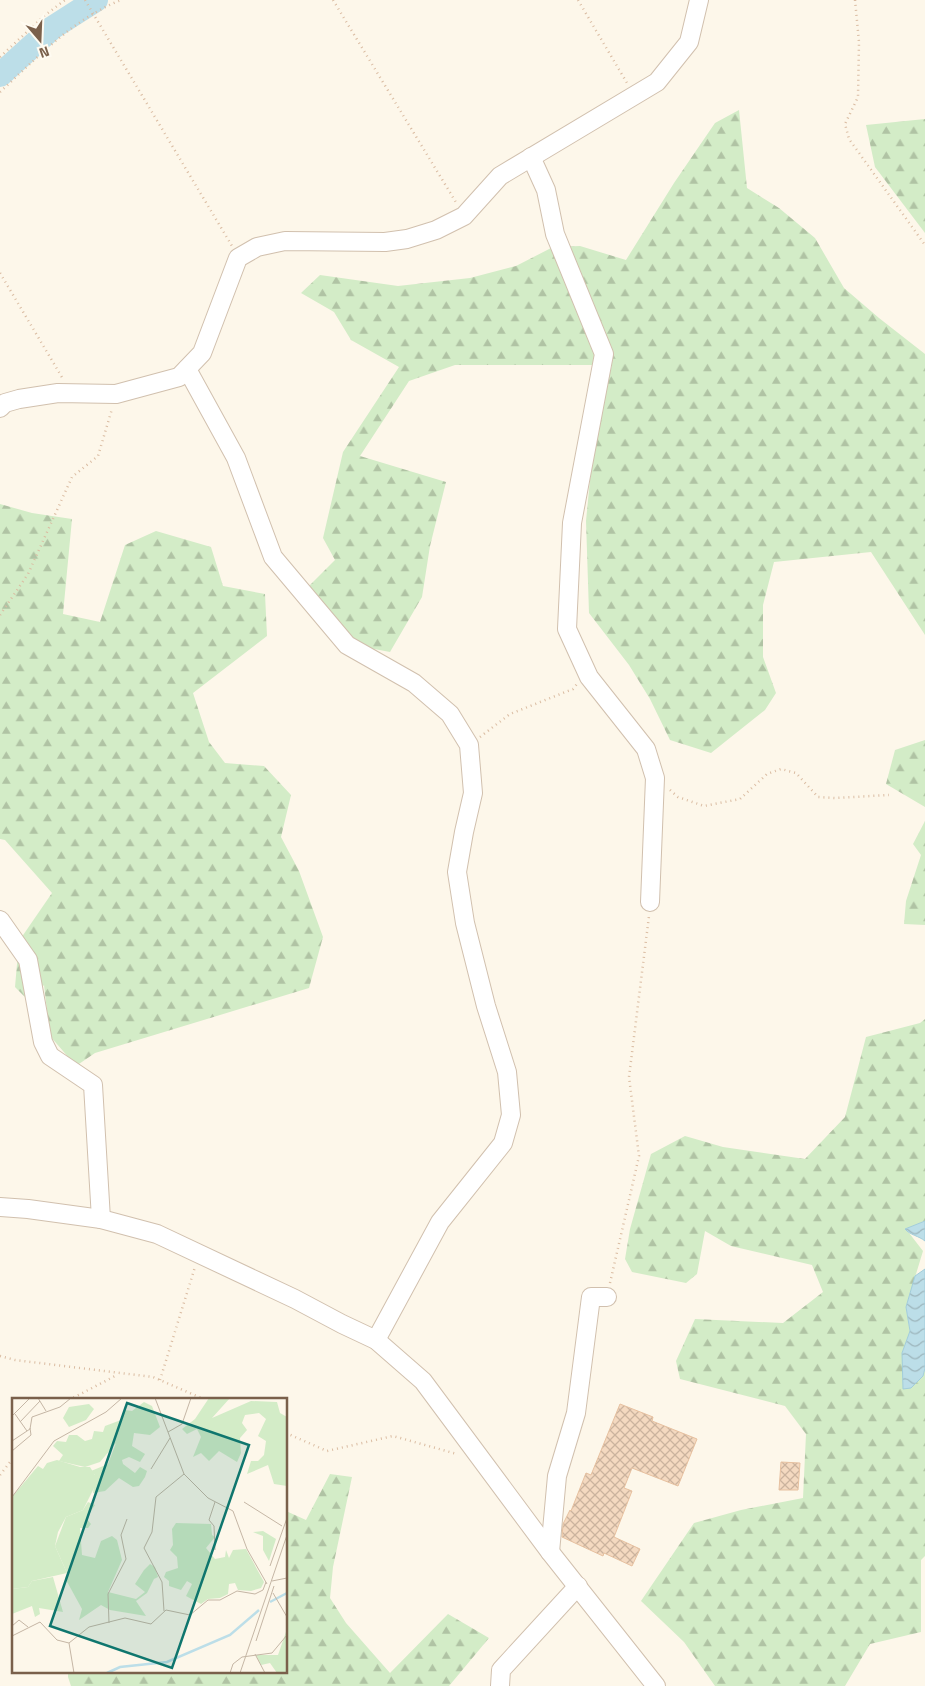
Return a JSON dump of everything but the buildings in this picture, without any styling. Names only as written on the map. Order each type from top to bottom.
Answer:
[{"type":"street","points":[[0,408],[5,403],[19,398],[58,393],[116,394],[178,377],[202,352],[238,258],[257,247],[285,241],[385,242],[407,239],[436,230],[464,216],[500,176],[657,82],[689,42],[699,0]]},
{"type":"street","points":[[531,157],[546,190],[555,234],[604,354],[572,523],[567,629],[586,672],[646,749],[655,778],[650,902]]},
{"type":"street","points":[[187,369],[236,458],[274,557],[347,645],[414,683],[450,714],[469,745],[473,793],[456,872],[465,923],[486,1006],[506,1072],[510,1115],[503,1143],[440,1222],[376,1340]]},
{"type":"street","points":[[0,920],[28,960],[43,1042],[50,1056],[93,1085],[101,1219]]},
{"type":"street","points":[[0,1207],[101,1219],[157,1234],[376,1340],[423,1381],[550,1552],[656,1686]]},
{"type":"street","points":[[550,1552],[557,1476],[576,1413],[591,1297],[606,1298]]},
{"type":"street","points":[[500,1686],[501,1670],[578,1586]]},
{"type":"path","points":[[0,57],[44,16],[65,0]]},
{"type":"path","points":[[85,0],[238,258]]},
{"type":"path","points":[[0,92],[63,34],[92,14],[121,0]]},
{"type":"path","points":[[333,0],[464,216]]},
{"type":"path","points":[[578,0],[634,95]]},
{"type":"path","points":[[855,0],[858,42],[858,97],[845,124],[849,139],[925,245]]},
{"type":"path","points":[[0,273],[72,393]]},
{"type":"path","points":[[0,615],[28,574],[72,478],[98,456],[116,394]]},
{"type":"path","points":[[469,745],[510,714],[572,689],[586,672]]},
{"type":"path","points":[[655,778],[678,797],[704,806],[740,798],[767,774],[781,770],[796,773],[818,796],[835,798],[889,795]]},
{"type":"path","points":[[606,1298],[639,1156],[629,1077],[650,902]]},
{"type":"path","points":[[160,1380],[199,1253]]},
{"type":"path","points":[[0,1356],[15,1360],[153,1377],[201,1398]]},
{"type":"path","points":[[73,1398],[119,1374]]},
{"type":"path","points":[[288,1434],[328,1451],[393,1436],[482,1461]]},
{"type":"path","points":[[0,1475],[12,1460]]},
{"type":"green space","points":[[739,110],[747,188],[779,208],[815,238],[844,288],[925,354],[925,635],[871,552],[774,562],[763,605],[763,657],[776,693],[765,710],[711,753],[670,740],[650,699],[629,665],[589,613],[586,521],[595,428],[612,365],[455,365],[409,381],[360,456],[446,482],[430,546],[422,597],[390,652],[353,645],[308,587],[335,560],[323,538],[343,452],[399,367],[351,340],[334,312],[301,293],[320,275],[398,286],[470,278],[516,266],[553,247],[580,246],[626,260],[674,183],[715,123]]},
{"type":"green space","points":[[925,119],[925,233],[875,167],[866,125]]},
{"type":"green space","points":[[0,504],[32,513],[72,519],[63,614],[100,622],[125,545],[156,531],[211,547],[223,586],[265,594],[267,636],[193,693],[209,742],[225,763],[264,766],[291,795],[281,837],[299,871],[323,937],[309,988],[95,1053],[76,1066],[50,1036],[44,985],[30,1002],[15,987],[19,941],[52,893],[5,840],[0,839]]},
{"type":"green space","points":[[925,740],[925,807],[886,784],[895,750]]},
{"type":"green space","points":[[925,821],[925,925],[904,924],[906,901],[921,855],[913,844]]},
{"type":"green space","points":[[925,1019],[925,1221],[906,1229],[923,1251],[906,1307],[910,1332],[902,1353],[923,1376],[925,1369],[925,1556],[921,1560],[921,1632],[870,1644],[845,1686],[715,1686],[684,1642],[641,1601],[694,1523],[741,1510],[803,1498],[806,1434],[785,1406],[680,1379],[676,1361],[695,1319],[783,1323],[823,1292],[812,1265],[731,1246],[705,1231],[697,1274],[686,1283],[632,1272],[625,1259],[630,1229],[651,1154],[685,1136],[723,1147],[805,1159],[845,1117],[866,1037],[920,1023]]},
{"type":"green space","points":[[330,1474],[352,1477],[333,1567],[330,1598],[346,1623],[390,1673],[448,1614],[489,1638],[449,1686],[71,1686],[68,1674],[288,1674],[288,1512],[306,1520]]},
{"type":"water","points":[[925,1221],[925,1241],[905,1229]]},
{"type":"water","points":[[925,1269],[925,1368],[923,1376],[911,1388],[903,1389],[902,1353],[910,1331],[906,1307],[915,1276]]},
{"type":"waterway","points":[[0,75],[52,28],[96,0]]}]
